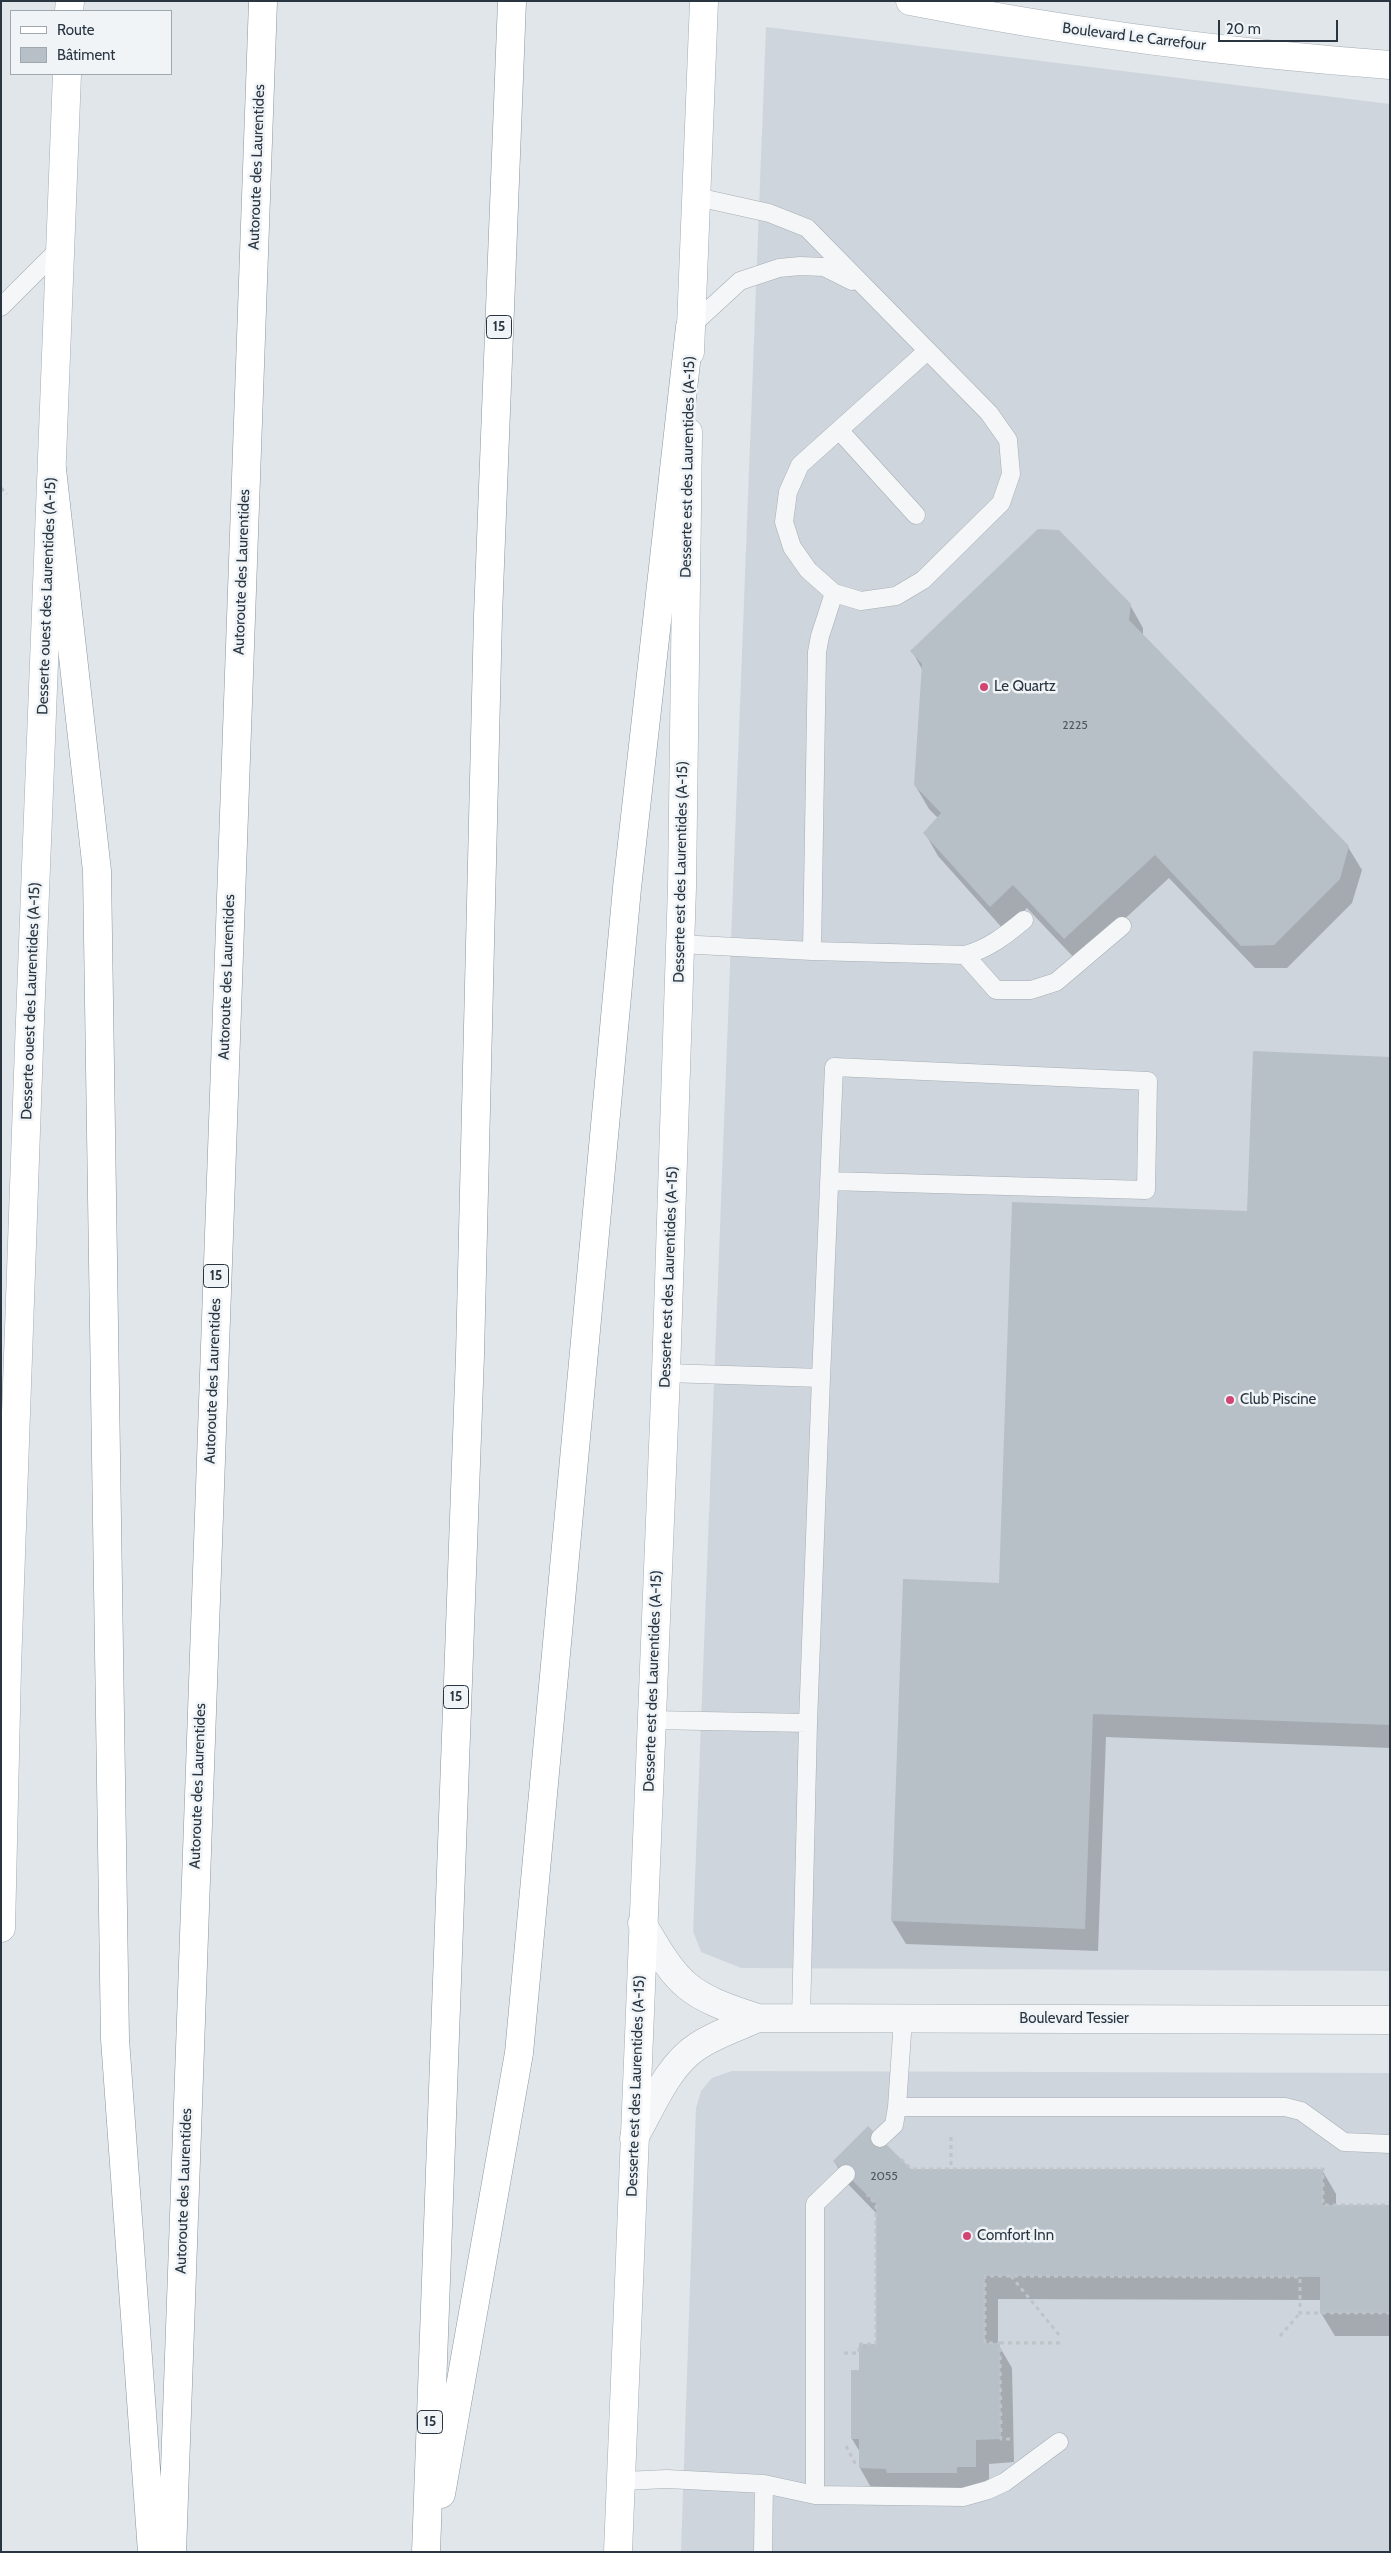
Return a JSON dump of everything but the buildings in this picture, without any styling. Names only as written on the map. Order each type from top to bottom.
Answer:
[{"type":"main road","name":"Autoroute des Laurentides","points":[[172,2552],[263,1]]},
{"type":"main road","name":"15","points":[[426,2552],[470,1355],[488,616],[512,1]]},
{"type":"main road","points":[[510,39],[518,1]]},
{"type":"main road","name":"Desserte est des Laurentides (A-15)","points":[[618,2552],[623,2481],[642,1923],[666,1374],[679,944],[690,327],[704,1]]},
{"type":"main road","name":"Boulevard Le Carrefour","points":[[910,1],[1070,30],[1312,59],[1390,65]]},
{"type":"main road","name":"Desserte ouest des Laurentides (A-15)","points":[[1,1928],[7,1647],[62,246],[67,75]]},
{"type":"main road","points":[[431,2552],[519,2053],[626,898],[690,327]]},
{"type":"main road","points":[[52,470],[97,871],[115,2039],[152,2552]]},
{"type":"street","name":"Boulevard Tessier","points":[[642,1923],[663,1959],[690,1990],[725,2008],[758,2018],[1390,2020]]},
{"type":"street","name":"Boulevard Tessier","points":[[634,2138],[673,2071],[686,2054],[699,2045],[758,2018]]},
{"type":"lane","points":[[697,197],[769,213],[807,228],[926,352],[989,413],[1008,440],[1011,474],[1001,503],[923,580],[896,596],[861,601],[834,593],[808,570],[792,547],[784,522],[788,492],[800,465],[926,352]]},
{"type":"lane","points":[[1,307],[62,246]]},
{"type":"lane","points":[[690,327],[740,281],[779,268],[800,266],[824,267],[847,277],[870,295]]},
{"type":"lane","points":[[839,430],[916,515]]},
{"type":"lane","points":[[812,951],[817,652],[834,593]]},
{"type":"lane","points":[[679,944],[812,951],[965,955],[993,944],[1024,920]]},
{"type":"lane","points":[[965,955],[996,990],[1031,990],[1056,982],[1122,926]]},
{"type":"lane","points":[[801,2018],[808,1723],[821,1378],[829,1182],[834,1067],[1148,1081],[1146,1190],[829,1182]]},
{"type":"lane","points":[[666,1374],[821,1378]]},
{"type":"lane","points":[[651,1720],[808,1723]]},
{"type":"lane","points":[[880,2138],[894,2125],[903,2019]]},
{"type":"lane","points":[[897,2107],[1285,2107],[1301,2111],[1344,2142],[1390,2144]]},
{"type":"lane","points":[[815,2495],[815,2204],[846,2174]]},
{"type":"lane","points":[[623,2481],[667,2479],[764,2484],[815,2495],[963,2497],[988,2490],[1005,2482],[1059,2442]]},
{"type":"lane","points":[[763,2552],[764,2484]]},
{"type":"path","points":[[1,488],[7,494]]},
{"type":"path","points":[[950,2128],[951,2169]]},
{"type":"path","points":[[901,2158],[911,2169],[1323,2169],[1323,2205],[1390,2205]]},
{"type":"path","points":[[844,2363],[844,2353],[859,2353],[859,2344],[876,2344],[876,2204],[866,2195]]},
{"type":"path","points":[[1060,2343],[985,2343],[985,2276],[1300,2277],[1300,2313],[1280,2336]]},
{"type":"path","points":[[1011,2276],[1060,2336]]},
{"type":"path","points":[[1300,2313],[1390,2313]]},
{"type":"path","points":[[1000,2343],[1001,2439]]},
{"type":"path","points":[[843,2441],[858,2468]]},
{"type":"shaded area","points":[[766,27],[1390,104],[1390,1971],[741,1968],[701,1952],[693,1931]]},
{"type":"shaded area","points":[[732,2071],[1390,2073],[1390,2552],[681,2552],[696,2108],[701,2091],[712,2078]]},
{"type":"place","name":"Le Quartz","points":[[984,687]]},
{"type":"place","name":"Club Piscine","points":[[1230,1400]]},
{"type":"place","name":"Comfort Inn","points":[[967,2236]]}]
